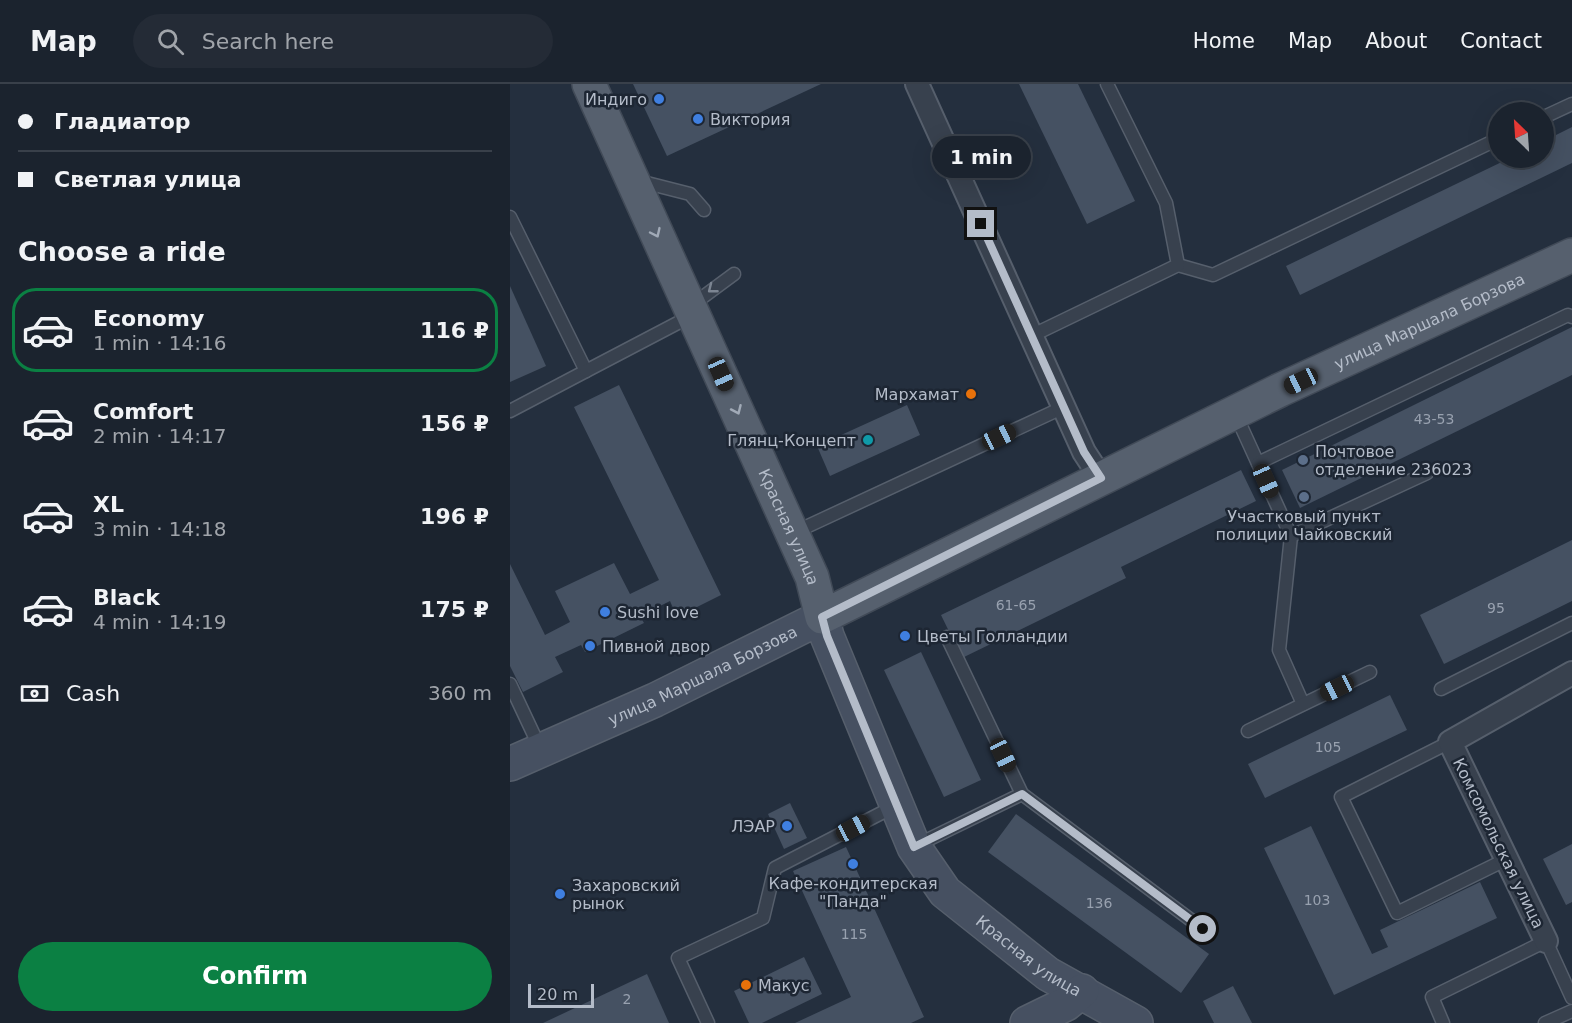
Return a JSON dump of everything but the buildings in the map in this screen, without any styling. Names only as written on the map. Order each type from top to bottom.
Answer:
[{"type":"main road","name":"Красная улица","points":[[589,84],[812,577],[822,617]]},
{"type":"main road","name":"улица Маршала Борзова","points":[[822,617],[1232,414],[1572,255]]},
{"type":"street","points":[[917,84],[1084,452],[1101,478]]},
{"type":"street","name":"улица Маршала Борзова","points":[[510,764],[655,700],[822,617]]},
{"type":"street","name":"Красная улица","points":[[822,617],[827,636],[914,847],[945,892],[1048,974],[1136,1023]]},
{"type":"street","name":"Комсомольская улица","points":[[1546,941],[1450,742],[1572,673]]},
{"type":"street","points":[[1027,1023],[1066,1004],[1082,992]]},
{"type":"lane","points":[[1107,84],[1166,203],[1178,266]]},
{"type":"lane","points":[[1554,112],[1572,104]]},
{"type":"lane","points":[[1031,336],[1178,266],[1213,275],[1488,144]]},
{"type":"lane","points":[[632,180],[690,194],[704,210]]},
{"type":"lane","points":[[510,217],[586,371]]},
{"type":"lane","points":[[510,411],[672,324],[693,310],[734,274]]},
{"type":"lane","points":[[1258,463],[1568,315],[1572,316]]},
{"type":"lane","points":[[792,534],[1064,407]]},
{"type":"lane","points":[[1232,414],[1258,463],[1291,536],[1279,650],[1303,704]]},
{"type":"lane","points":[[1291,536],[1427,473]]},
{"type":"lane","points":[[1441,689],[1572,623]]},
{"type":"lane","points":[[947,637],[1022,794],[1203,929]]},
{"type":"lane","points":[[1248,731],[1370,672]]},
{"type":"lane","points":[[510,684],[541,750]]},
{"type":"lane","points":[[1450,742],[1341,797],[1397,913],[1507,859]]},
{"type":"lane","points":[[914,847],[1022,794]]},
{"type":"lane","points":[[708,1023],[678,958],[763,918],[775,868],[896,805]]},
{"type":"lane","points":[[1443,1023],[1432,997],[1546,941],[1572,998]]},
{"type":"lane","points":[[1545,1023],[1572,1011]]},
{"type":"place","name":"Индиго","points":[[659,99]]},
{"type":"place","name":"Виктория","points":[[698,119]]},
{"type":"place","name":"Мархамат","points":[[971,394]]},
{"type":"place","name":"Глянц-Концепт","points":[[868,440]]},
{"type":"place","name":"Почтовое отделение 236023","points":[[1303,460]]},
{"type":"place","name":"Участковый пункт полиции Чайковский","points":[[1304,497]]},
{"type":"place","name":"Sushi love","points":[[605,612]]},
{"type":"place","name":"Цветы Голландии","points":[[905,636]]},
{"type":"place","name":"Пивной двор","points":[[590,646]]},
{"type":"place","name":"ЛЭАР","points":[[787,826]]},
{"type":"place","name":"Кафе-кондитерская \"Панда\"","points":[[853,864]]},
{"type":"place","name":"Захаровский рынок","points":[[560,894]]},
{"type":"place","name":"Макус","points":[[746,985]]},
{"type":"route","points":[[981,224],[1084,452],[1101,478],[822,617],[827,636],[914,847],[1022,794],[1203,929]]}]
